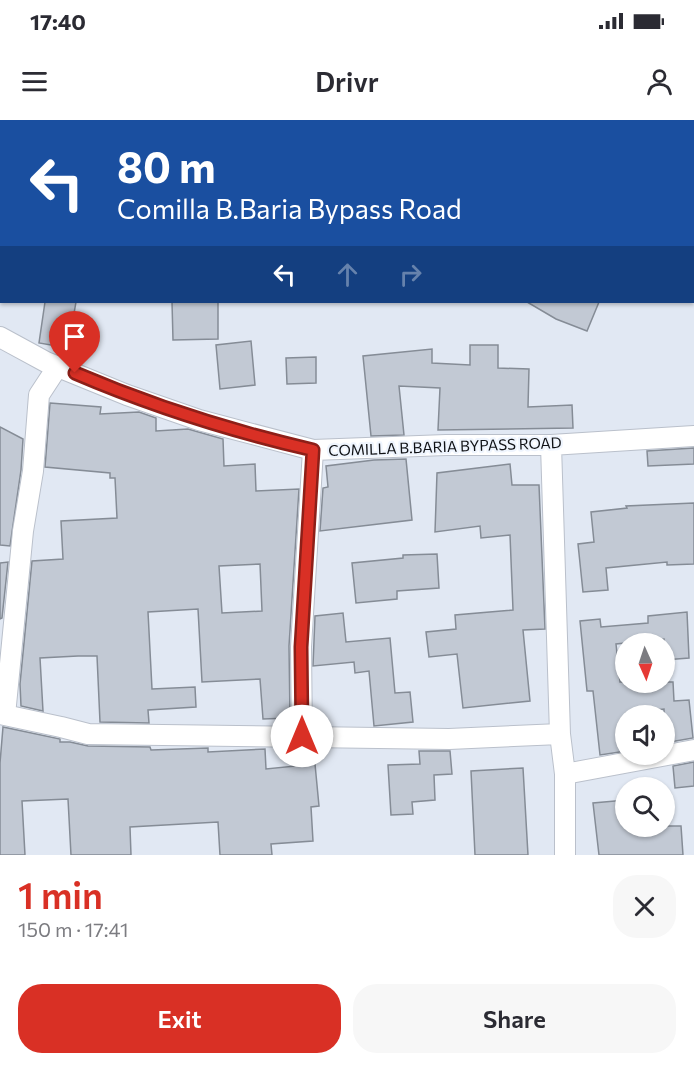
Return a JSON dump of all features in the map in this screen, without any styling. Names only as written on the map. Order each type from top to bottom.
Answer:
[{"type":"street","name":"COMILLA B.BARIA BYPASS ROAD","points":[[0,337],[46,362],[127,395],[199,420],[313,450],[446,445],[551,445],[694,436]]},
{"type":"street","points":[[58,366],[39,395],[33,471],[22,531],[2,714],[88,734],[449,739],[560,734]]},
{"type":"street","points":[[551,445],[560,734],[565,774],[565,855]]},
{"type":"street","points":[[302,736],[301,647],[313,450]]},
{"type":"street","points":[[565,774],[694,750]]},
{"type":"building","points":[[45,303],[76,303],[68,348],[39,343]]},
{"type":"building","points":[[172,303],[218,303],[218,339],[173,340]]},
{"type":"building","points":[[529,303],[599,303],[587,331],[556,319]]},
{"type":"building","points":[[251,341],[255,385],[220,389],[216,345]]},
{"type":"building","points":[[470,345],[498,345],[498,368],[529,369],[528,407],[572,405],[573,428],[438,430],[440,388],[399,386],[404,435],[371,436],[363,356],[432,349],[432,363],[470,365]]},
{"type":"building","points":[[316,357],[316,383],[287,384],[286,358]]},
{"type":"building","points":[[50,403],[101,407],[100,414],[139,412],[156,418],[156,431],[188,429],[223,439],[224,466],[255,464],[256,491],[299,489],[289,646],[290,718],[263,719],[260,679],[202,682],[198,609],[148,612],[152,689],[195,687],[196,707],[148,710],[149,723],[100,722],[97,656],[40,658],[43,711],[21,706],[20,684],[32,561],[63,559],[61,521],[117,518],[115,478],[110,478],[110,473],[45,467]],"holes":[[[260,564],[262,611],[222,613],[219,566]]]},
{"type":"building","points":[[0,427],[23,439],[10,546],[0,545]]},
{"type":"building","points":[[694,448],[694,464],[648,466],[647,451]]},
{"type":"building","points":[[406,459],[412,520],[320,531],[323,488],[328,487],[326,466]]},
{"type":"building","points":[[510,464],[512,485],[539,485],[545,629],[523,630],[530,701],[463,708],[457,654],[429,657],[426,632],[456,629],[455,615],[513,610],[510,535],[481,538],[480,526],[435,532],[437,473]]},
{"type":"building","points":[[694,503],[694,564],[667,565],[667,562],[606,568],[608,590],[583,592],[578,544],[594,542],[591,512],[627,508],[626,506]]},
{"type":"building","points":[[437,554],[439,588],[397,591],[397,599],[356,603],[352,563],[403,558],[403,555]]},
{"type":"building","points":[[8,562],[2,618],[0,619],[0,563]]},
{"type":"building","points":[[687,612],[689,658],[675,659],[675,633],[615,633],[615,693],[674,693],[674,701],[689,700],[693,738],[675,741],[675,705],[615,705],[615,753],[600,755],[593,691],[587,691],[580,621],[600,619],[601,627],[648,623],[648,616]]},
{"type":"building","points":[[343,613],[346,642],[390,638],[395,693],[410,692],[413,722],[374,726],[369,671],[355,673],[354,662],[313,666],[315,616]]},
{"type":"building","points":[[3,727],[60,739],[60,742],[88,746],[150,747],[151,750],[208,748],[208,752],[265,749],[266,769],[315,764],[319,806],[311,807],[313,841],[271,844],[272,855],[220,855],[218,822],[130,827],[131,855],[71,855],[68,799],[22,801],[25,855],[0,855],[0,763]]},
{"type":"building","points":[[419,751],[450,751],[452,774],[434,775],[435,800],[412,802],[413,814],[391,815],[388,765],[420,764]]},
{"type":"building","points":[[694,762],[694,786],[675,788],[673,766]]},
{"type":"building","points":[[523,768],[528,855],[475,855],[471,771]]},
{"type":"building","points":[[615,801],[615,837],[675,837],[675,826],[681,826],[683,855],[599,855],[593,803]]},
{"type":"route","points":[[75,373],[127,395],[199,420],[313,450],[301,647],[302,736]]}]
